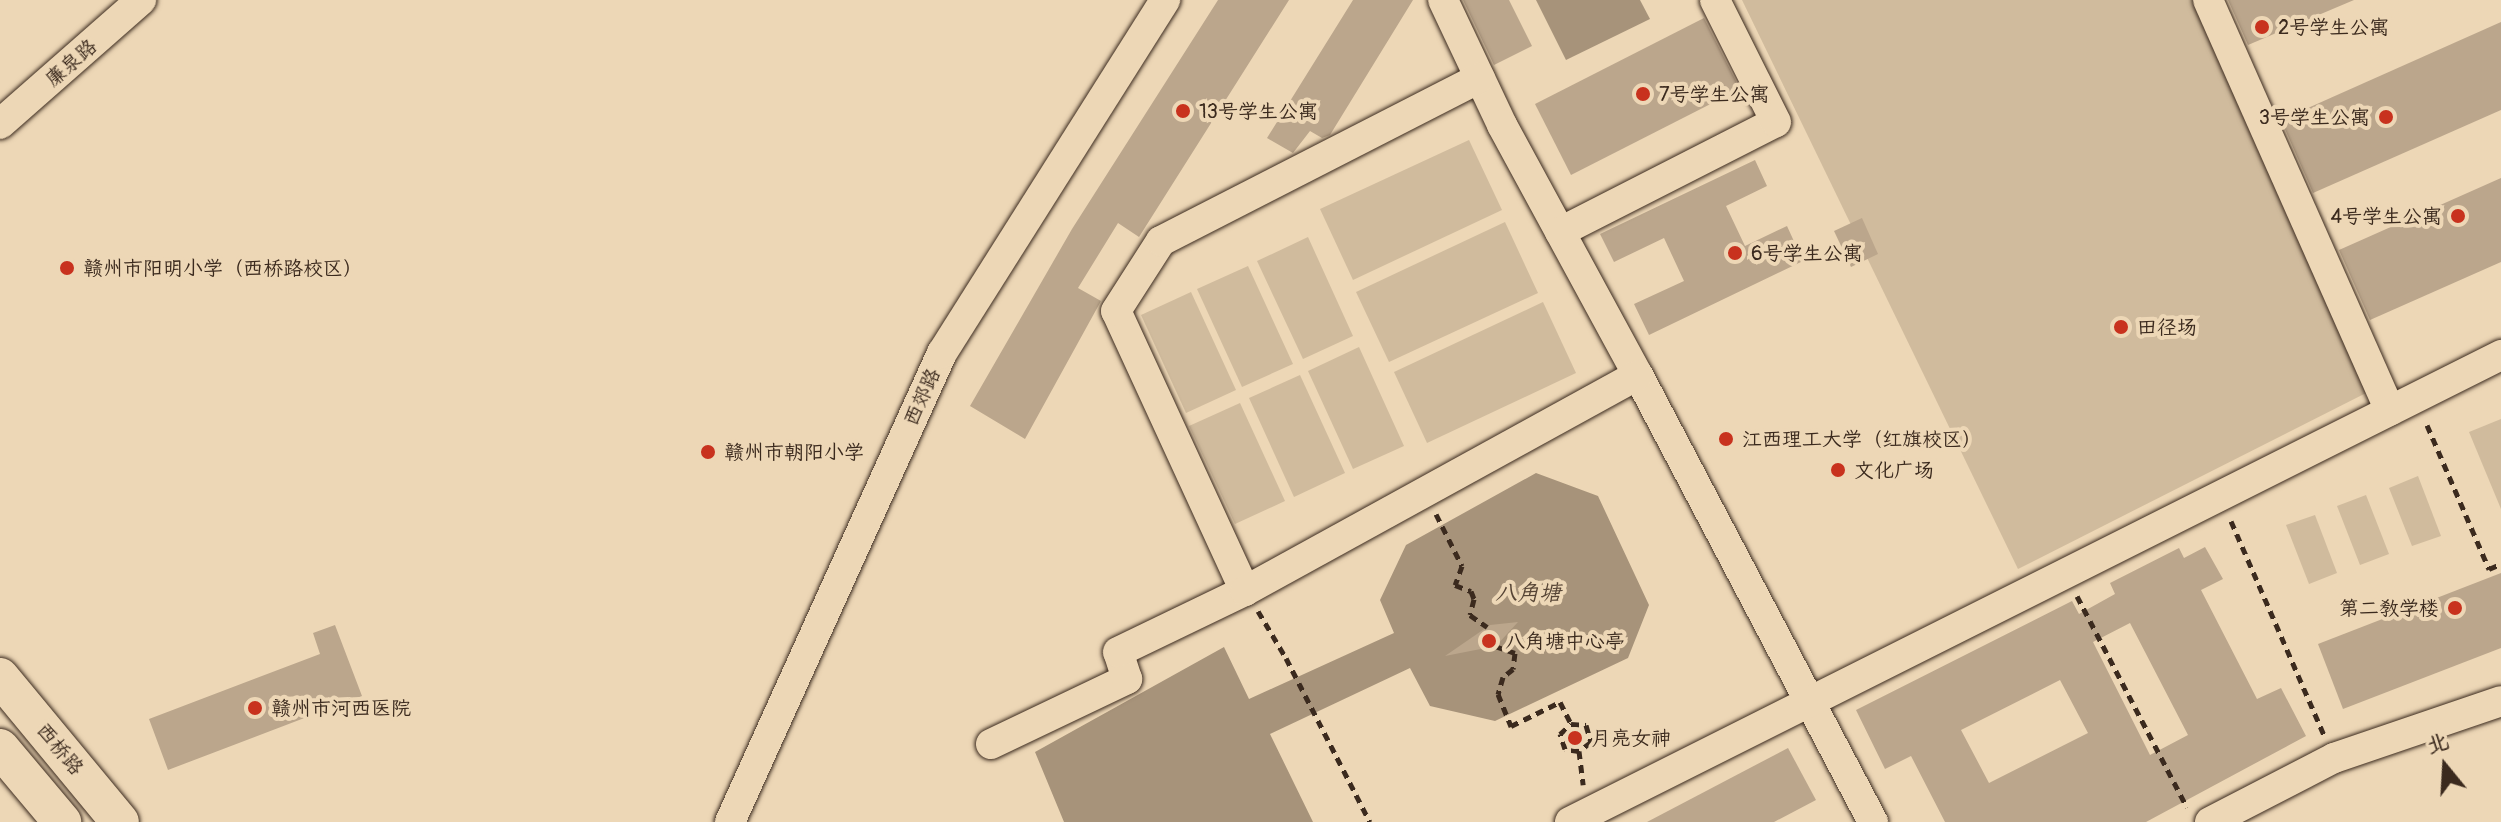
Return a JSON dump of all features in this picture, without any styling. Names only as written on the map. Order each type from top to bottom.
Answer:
[{"type":"main road","name":"西桥路","points":[[0,677],[120,822]]},
{"type":"main road","points":[[0,748],[62,822]]},
{"type":"street","name":"廉泉路","points":[[0,124],[141,0]]},
{"type":"street","name":"西郊路","points":[[730,822],[942,353],[1165,0]]},
{"type":"street","points":[[1443,0],[1560,232],[1873,822]]},
{"type":"street","points":[[1560,232],[1776,122],[1715,0]]},
{"type":"street","points":[[2208,0],[2390,410]]},
{"type":"street","points":[[1245,591],[1116,311],[1161,241],[1480,78]]},
{"type":"street","points":[[1570,822],[2501,355]]},
{"type":"street","points":[[991,744],[1127,679],[1118,652],[1245,591],[1638,375]]},
{"type":"street","points":[[2200,818],[2334,758],[2501,701]]},
{"type":"path","points":[[2427,425],[2489,569],[2501,564]]},
{"type":"path","points":[[2230,520],[2334,758]]},
{"type":"path","points":[[1441,525],[1462,566],[1455,585],[1471,591],[1474,599],[1470,615],[1487,627]]},
{"type":"path","points":[[1245,591],[1286,658],[1370,822]]},
{"type":"path","points":[[2077,597],[2200,818]]},
{"type":"path","points":[[1495,646],[1515,653],[1513,669],[1503,677],[1498,694],[1511,726],[1560,702],[1571,724]]},
{"type":"path","points":[[1571,724],[1586,725],[1591,742],[1579,751],[1565,749],[1560,734],[1571,724]]},
{"type":"shaded area","name":"田径场","points":[[1742,0],[2195,0],[2370,391],[2018,569]]},
{"type":"shaded area","points":[[1469,140],[1502,210],[1353,280],[1320,209]]},
{"type":"shaded area","points":[[1505,222],[1538,293],[1389,362],[1356,292]]},
{"type":"shaded area","points":[[1308,237],[1353,336],[1303,359],[1257,261]]},
{"type":"shaded area","points":[[1248,266],[1293,364],[1242,387],[1197,289]]},
{"type":"shaded area","points":[[1191,292],[1236,390],[1186,413],[1141,315]]},
{"type":"shaded area","points":[[1543,302],[1576,373],[1427,443],[1394,372]]},
{"type":"shaded area","points":[[1359,347],[1404,446],[1353,469],[1308,371]]},
{"type":"shaded area","points":[[1300,375],[1345,473],[1294,497],[1249,398]]},
{"type":"shaded area","points":[[1240,403],[1285,501],[1235,524],[1189,426]]},
{"type":"shaded area","points":[[2501,419],[2501,509],[2469,432]]},
{"type":"shaded area","points":[[2418,476],[2441,536],[2412,546],[2389,488]]},
{"type":"shaded area","points":[[2366,495],[2389,554],[2360,565],[2337,506]]},
{"type":"shaded area","points":[[2315,515],[2337,573],[2309,584],[2286,525]]},
{"type":"water","points":[[1536,0],[1640,0],[1650,19],[1566,60]]},
{"type":"water","name":"八角塘","points":[[1536,473],[1598,496],[1649,605],[1628,658],[1495,721],[1430,706],[1410,668],[1270,734],[1313,822],[1064,822],[1035,752],[1224,647],[1249,699],[1394,633],[1380,600],[1406,545]]},
{"type":"building","name":"13号学生公寓","points":[[1218,0],[1289,0],[1139,237],[1118,223],[1078,288],[1101,301],[1025,439],[970,406],[1072,229]]},
{"type":"building","points":[[1353,0],[1413,0],[1330,135],[1322,138],[1310,131],[1293,153],[1267,138]]},
{"type":"building","points":[[1463,0],[1509,0],[1532,46],[1494,65]]},
{"type":"building","name":"2号学生公寓","points":[[2228,0],[2354,0],[2248,45]]},
{"type":"building","name":"7号学生公寓","points":[[1704,18],[1740,89],[1571,175],[1535,104]]},
{"type":"building","name":"3号学生公寓","points":[[2501,22],[2501,110],[2313,193],[2281,120]]},
{"type":"building","name":"6号学生公寓","points":[[1755,160],[1767,186],[1726,206],[1745,246],[1787,226],[1803,261],[1649,335],[1634,304],[1684,281],[1664,238],[1614,262],[1600,234]]},
{"type":"building","name":"4号学生公寓","points":[[2501,178],[2501,262],[2370,320],[2339,250]]},
{"type":"building","points":[[1862,218],[1878,254],[1851,267],[1834,231]]},
{"type":"building","points":[[2205,547],[2223,579],[2201,590],[2257,699],[2281,688],[2306,736],[2146,822],[1945,822],[1911,756],[1885,769],[1856,710],[2072,601],[2079,614],[2115,594],[2110,583],[2179,548],[2184,558]],"holes":[[[2130,623],[2188,735],[2150,755],[2093,642]],[[2060,680],[2088,733],[1989,783],[1961,730]]]},
{"type":"building","name":"第二教学楼","points":[[2501,573],[2501,648],[2343,709],[2318,644]]},
{"type":"building","name":"八角塘中心亭","points":[[1518,622],[1496,646],[1445,656],[1490,625]]},
{"type":"building","name":"赣州市河西医院","points":[[335,625],[362,696],[168,770],[149,719],[320,654],[313,633]]},
{"type":"building","points":[[1788,748],[1816,800],[1774,822],[1647,822]]},
{"type":"place","name":"2号学生公寓","points":[[2262,27]]},
{"type":"place","name":"7号学生公寓","points":[[1643,94]]},
{"type":"place","name":"13号学生公寓","points":[[1183,111]]},
{"type":"place","name":"3号学生公寓","points":[[2386,117]]},
{"type":"place","name":"4号学生公寓","points":[[2458,216]]},
{"type":"place","name":"6号学生公寓","points":[[1735,253]]},
{"type":"place","name":"赣州市阳明小学（西桥路校区）","points":[[67,268]]},
{"type":"place","name":"田径场","points":[[2121,327]]},
{"type":"place","name":"江西理工大学（红旗校区）","points":[[1726,439]]},
{"type":"place","name":"赣州市朝阳小学","points":[[708,452]]},
{"type":"place","name":"文化广场","points":[[1838,470]]},
{"type":"place","name":"第二教学楼","points":[[2455,608]]},
{"type":"place","name":"八角塘中心亭","points":[[1489,641]]},
{"type":"place","name":"赣州市河西医院","points":[[255,708]]},
{"type":"place","name":"月亮女神","points":[[1575,738]]}]
